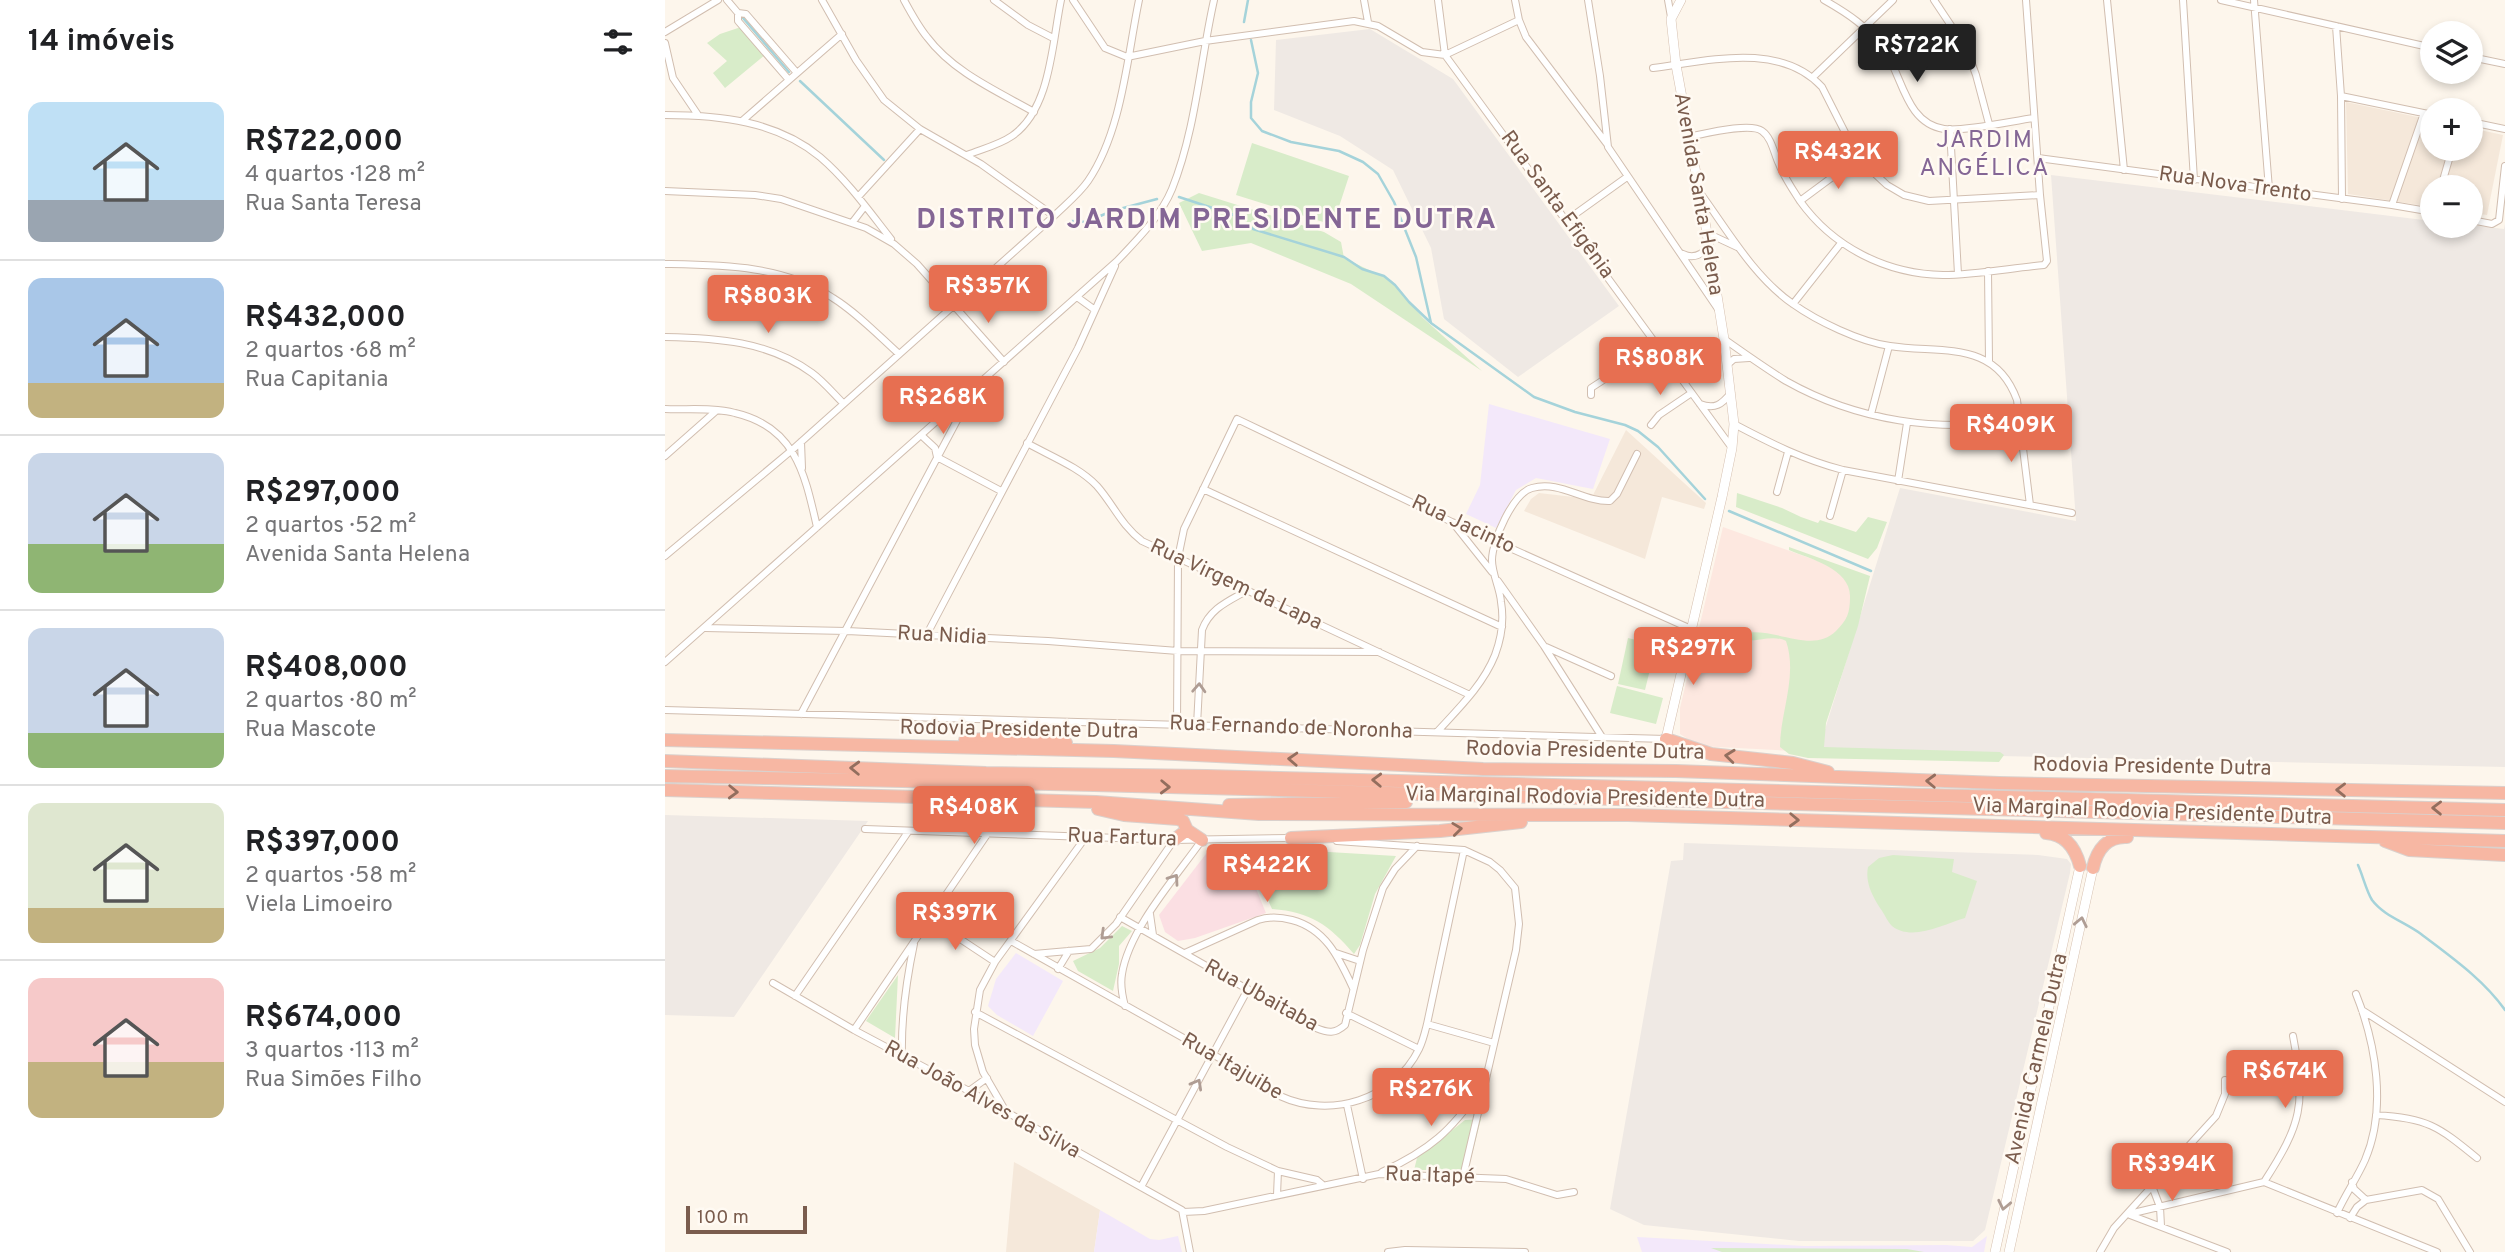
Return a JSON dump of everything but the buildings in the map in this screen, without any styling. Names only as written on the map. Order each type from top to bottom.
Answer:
[{"type":"highway","name":"Rodovia Presidente Dutra","points":[[665,740],[904,746],[1005,738],[1045,740],[1115,751],[1483,769],[1676,771],[1999,783],[2505,793]]},
{"type":"highway","points":[[1666,739],[1711,754],[1793,763],[1845,778]]},
{"type":"highway","name":"Rodovia Presidente Dutra","points":[[665,761],[985,773],[1207,776],[2505,810]]},
{"type":"highway","points":[[665,776],[2505,822]]},
{"type":"highway","name":"Via Marginal Rodovia Presidente Dutra","points":[[665,790],[1070,802],[1259,814],[1628,815],[2505,841]]},
{"type":"highway","points":[[1194,810],[1208,805],[1426,801],[1438,794]]},
{"type":"highway","points":[[1070,802],[1124,815],[1178,819],[1183,821],[1187,830],[1202,840]]},
{"type":"highway","points":[[1291,838],[1440,831],[1510,823],[1602,822],[1628,815]]},
{"type":"highway","points":[[1976,826],[1995,831],[2057,834],[2073,849],[2086,867],[2106,842],[2116,837],[2177,839],[2203,833]]},
{"type":"highway","points":[[1174,840],[1187,830]]},
{"type":"highway","points":[[2375,837],[2409,850],[2505,855]]},
{"type":"street","points":[[665,32],[718,0]]},
{"type":"street","points":[[727,0],[738,13],[739,21],[789,80]]},
{"type":"street","points":[[822,0],[884,100],[920,129],[967,155],[1054,216]]},
{"type":"street","points":[[904,0],[928,40],[946,57],[970,76],[1034,112]]},
{"type":"street","points":[[994,0],[1028,25],[1053,38]]},
{"type":"street","points":[[967,155],[1010,137],[1024,126],[1034,112],[1046,80],[1061,0]]},
{"type":"street","points":[[1073,0],[1105,48],[1127,57],[1205,41],[1354,21],[1378,26],[1414,49],[1445,55],[1518,20]]},
{"type":"street","points":[[665,556],[792,450],[1054,216],[1087,183],[1113,127],[1139,0]]},
{"type":"street","points":[[665,662],[974,390],[1117,261],[1144,232],[1172,190],[1190,127],[1214,0]]},
{"type":"street","points":[[1364,0],[1368,22]]},
{"type":"street","name":"Rua Santa Efigênia","points":[[1438,0],[1445,55],[1732,448]]},
{"type":"street","points":[[1515,0],[1518,20],[1540,56],[1608,147],[1718,309]]},
{"type":"street","points":[[1588,0],[1608,147]]},
{"type":"street","points":[[1668,0],[1671,19]]},
{"type":"street","points":[[1671,19],[1681,0]]},
{"type":"street","points":[[1824,0],[1865,27],[1885,51],[1914,111],[1931,125],[1950,129],[2034,118]]},
{"type":"street","points":[[1814,77],[1893,0]]},
{"type":"street","points":[[1934,0],[1966,48],[1989,124]]},
{"type":"street","points":[[2108,0],[2124,170]]},
{"type":"street","points":[[2183,0],[2194,180]]},
{"type":"street","points":[[2221,0],[2254,4],[2420,45]]},
{"type":"street","points":[[1688,136],[1746,128],[1765,133],[1800,201],[1818,223],[1841,243],[1871,260],[1924,273],[1958,274],[2044,265],[2047,261],[2025,1]]},
{"type":"street","points":[[2254,4],[2269,189]]},
{"type":"street","points":[[738,13],[746,14],[797,73]]},
{"type":"street","name":"Avenida Santa Helena","points":[[1666,739],[1732,448],[1734,424],[1724,340],[1676,65],[1671,19]]},
{"type":"street","points":[[2336,26],[2341,96],[2342,199]]},
{"type":"street","points":[[742,121],[842,34]]},
{"type":"street","points":[[665,43],[673,78],[698,115]]},
{"type":"street","points":[[1653,68],[1756,58],[1779,60],[1814,77],[1822,87],[1859,158],[1887,185],[1904,195],[1923,201],[2040,195]]},
{"type":"street","points":[[2483,59],[2505,64]]},
{"type":"street","points":[[2341,96],[2420,112]]},
{"type":"street","points":[[665,115],[698,115],[742,121],[789,136],[820,156],[858,197],[894,244],[917,264],[1004,362]]},
{"type":"street","points":[[2392,205],[2420,124]]},
{"type":"street","points":[[2483,124],[2505,129]]},
{"type":"street","points":[[858,197],[920,129]]},
{"type":"street","points":[[1950,129],[1958,274]]},
{"type":"street","points":[[1800,201],[1859,158]]},
{"type":"street","name":"Rua Nova Trento","points":[[2038,158],[2420,210]]},
{"type":"street","points":[[2483,222],[2494,223],[2500,217],[2505,166]]},
{"type":"street","points":[[1567,220],[1627,177]]},
{"type":"street","points":[[665,191],[755,195],[782,200],[852,223],[894,244]]},
{"type":"street","points":[[1699,191],[1741,249],[1793,304],[1845,331],[1889,346],[1964,353],[1989,361],[2013,389],[2030,505]]},
{"type":"street","points":[[852,223],[865,206]]},
{"type":"street","points":[[1707,233],[1741,249]]},
{"type":"street","points":[[1793,304],[1841,243]]},
{"type":"street","points":[[1679,251],[1690,257],[1702,253],[1709,246]]},
{"type":"street","points":[[926,636],[1095,310],[1117,261]]},
{"type":"street","points":[[665,264],[748,268],[802,283],[831,296],[849,309],[899,354]]},
{"type":"street","points":[[1988,271],[1989,361]]},
{"type":"street","points":[[1077,297],[1095,310]]},
{"type":"street","points":[[665,337],[736,341],[763,348],[789,358],[814,374],[843,403]]},
{"type":"street","points":[[1724,340],[1809,393],[1871,414],[1907,423],[1958,426],[2019,420]]},
{"type":"street","points":[[1591,395],[1591,388],[1657,345]]},
{"type":"street","points":[[1871,414],[1889,346]]},
{"type":"street","points":[[1727,365],[1739,358],[1754,360]]},
{"type":"street","points":[[801,714],[974,390]]},
{"type":"street","points":[[1697,403],[1714,407],[1724,402],[1731,393]]},
{"type":"street","points":[[1651,425],[1659,415],[1691,394]]},
{"type":"street","points":[[665,410],[734,412],[769,429],[792,450],[802,470],[817,527]]},
{"type":"street","points":[[665,456],[716,411]]},
{"type":"street","name":"Rua Jacinto","points":[[1203,489],[1237,419],[1452,522],[1691,629]]},
{"type":"street","points":[[1898,481],[1907,423]]},
{"type":"street","points":[[1734,424],[1814,463],[2072,513]]},
{"type":"street","points":[[921,435],[936,448],[937,457]]},
{"type":"street","points":[[801,442],[802,470]]},
{"type":"street","name":"Rua Virgem da Lapa","points":[[1027,443],[1087,476],[1103,493],[1130,532],[1142,541],[1470,695]]},
{"type":"street","points":[[1777,492],[1787,452]]},
{"type":"street","points":[[1437,732],[1470,695],[1496,654],[1502,627],[1501,603],[1492,560],[1496,540],[1520,494],[1528,488],[1556,486],[1598,501],[1610,501],[1617,494],[1637,454]]},
{"type":"street","points":[[937,457],[1001,491]]},
{"type":"street","points":[[1830,516],[1843,470]]},
{"type":"street","points":[[1177,725],[1178,558],[1184,529],[1203,489],[1502,627]]},
{"type":"street","points":[[1452,522],[1544,646],[1602,737]]},
{"type":"street","points":[[1198,725],[1202,630],[1212,612],[1248,590]]},
{"type":"street","name":"Rua Nidia","points":[[705,628],[847,631],[1048,641],[1178,651],[1379,652]]},
{"type":"street","points":[[1544,646],[1611,676]]},
{"type":"street","name":"Rua Fernando de Noronha","points":[[665,710],[1666,739]]},
{"type":"street","name":"Rua Fartura","points":[[865,829],[1174,840],[1291,838],[1464,849]]},
{"type":"street","points":[[795,996],[908,832]]},
{"type":"street","points":[[854,1030],[988,833]]},
{"type":"street","points":[[1006,1112],[987,1078],[975,1045],[975,1012],[980,990],[995,962],[1085,838]]},
{"type":"street","points":[[1033,954],[1091,948],[1110,931],[1174,840]]},
{"type":"street","points":[[1125,1006],[1121,987],[1129,948],[1202,840]]},
{"type":"street","name":"Rua Ubaitaba","points":[[1120,917],[1327,1032],[1337,1031],[1345,1025],[1360,961],[1383,888],[1395,869],[1417,846]]},
{"type":"street","points":[[1463,1177],[1516,950],[1518,901],[1515,888],[1500,870],[1464,849]]},
{"type":"street","name":"Rua Itajuibe","points":[[1011,941],[1280,1096],[1320,1105],[1347,1105],[1369,1097],[1391,1084],[1408,1067],[1419,1049],[1427,1024],[1464,849]]},
{"type":"street","name":"Avenida Carmela Dutra","points":[[1994,1252],[2086,867]]},
{"type":"street","name":"Avenida Carmela Dutra","points":[[2009,1252],[2086,867]]},
{"type":"street","points":[[1150,914],[1153,935]]},
{"type":"street","points":[[1185,953],[1247,925],[1274,917],[1311,926],[1322,935],[1336,954],[1353,988]]},
{"type":"street","points":[[930,919],[995,962]]},
{"type":"street","points":[[902,1056],[901,1027],[915,939]]},
{"type":"street","points":[[1058,969],[1069,951]]},
{"type":"street","points":[[1336,954],[1360,961]]},
{"type":"street","name":"Rua João Alves da Silva","points":[[773,983],[1183,1212]]},
{"type":"street","points":[[1142,1187],[1248,989]]},
{"type":"street","points":[[2337,1213],[2365,1160],[2375,1115],[2377,1089],[2369,1035],[2356,994]]},
{"type":"street","points":[[2362,1010],[2505,1102]]},
{"type":"street","points":[[975,1012],[1278,1171],[1324,1185]]},
{"type":"street","points":[[1346,1013],[1419,1049]]},
{"type":"street","points":[[2369,1035],[2381,1022]]},
{"type":"street","points":[[1427,1024],[1494,1044]]},
{"type":"street","points":[[2263,1182],[2287,1146],[2299,1108],[2301,1084],[2293,1036]]},
{"type":"street","points":[[969,1091],[987,1078]]},
{"type":"street","points":[[2100,1252],[2114,1228],[2216,1116],[2224,1094],[2225,1080]]},
{"type":"street","points":[[1378,1174],[1430,1147],[1458,1121],[1484,1084]]},
{"type":"street","points":[[1347,1105],[1363,1178]]},
{"type":"street","points":[[2375,1115],[2425,1121],[2477,1158]]},
{"type":"street","points":[[1276,1195],[1278,1171]]},
{"type":"street","name":"Rua Itapé","points":[[1183,1212],[1204,1211],[1378,1174],[1506,1179],[1557,1195],[1574,1192]]},
{"type":"street","points":[[2129,1214],[2263,1182],[2437,1252]]},
{"type":"street","points":[[2352,1182],[2354,1189],[2366,1200]]},
{"type":"street","points":[[2153,1185],[2160,1207],[2161,1226]]},
{"type":"street","points":[[2350,1218],[2366,1200],[2411,1190],[2430,1192],[2445,1208],[2470,1252]]},
{"type":"street","name":"Rua Itapé","points":[[1184,1221],[1204,1211]]},
{"type":"street","points":[[1183,1212],[1190,1252]]},
{"type":"street","points":[[2129,1214],[2227,1252]]},
{"type":"street","points":[[1388,1252],[1525,1252]]},
{"type":"shaded area","points":[[1370,29],[1453,79],[1619,306],[1518,377],[1444,319],[1431,248],[1393,170],[1340,136],[1274,110],[1276,40]]},
{"type":"shaded area","points":[[2346,102],[2420,117],[2420,161],[2483,161],[2483,131],[2503,135],[2487,215],[2483,214],[2483,175],[2420,175],[2420,205],[2348,194]]},
{"type":"shaded area","points":[[2051,175],[2420,220],[2420,238],[2483,238],[2483,226],[2504,229],[2505,224],[2505,767],[1818,752],[1900,488],[2076,521]]},
{"type":"shaded area","points":[[1489,404],[1610,439],[1593,489],[1536,478],[1516,490],[1496,528],[1466,514],[1480,485]]},
{"type":"shaded area","points":[[1626,430],[1706,503],[1704,509],[1662,497],[1645,559],[1524,511],[1531,499],[1539,493],[1591,499]]},
{"type":"shaded area","points":[[1723,527],[1868,579],[1812,752],[1699,746],[1680,734],[1680,708]]},
{"type":"shaded area","points":[[665,815],[868,821],[734,1017],[665,1015]]},
{"type":"shaded area","points":[[1684,843],[2038,855],[2067,859],[2071,864],[1985,1230],[1973,1241],[1799,1241],[1644,1225],[1610,1209],[1671,861],[1683,860]]},
{"type":"shaded area","points":[[1239,847],[1266,913],[1195,938],[1178,941],[1165,932],[1159,915],[1209,850]]},
{"type":"shaded area","points":[[1016,953],[1063,981],[1033,1036],[997,1015],[988,1006],[996,979]]},
{"type":"shaded area","points":[[1014,1162],[1100,1210],[1094,1252],[1006,1252]]},
{"type":"shaded area","points":[[1100,1210],[1150,1239],[1178,1236],[1182,1252],[1094,1252]]},
{"type":"shaded area","points":[[1987,1236],[1984,1252],[1642,1252],[1637,1237],[1804,1246],[1972,1247]]},
{"type":"green space","points":[[741,27],[765,55],[725,88],[713,73],[727,61],[707,43],[720,34]]},
{"type":"green space","points":[[1252,143],[1349,176],[1333,225],[1236,195]]},
{"type":"green space","points":[[1199,193],[1324,232],[1341,242],[1344,258],[1392,281],[1423,318],[1482,371],[1351,284],[1251,243],[1202,251],[1179,203]]},
{"type":"green space","points":[[1737,493],[1818,523],[1820,520],[1856,532],[1868,517],[1887,522],[1877,548],[1868,559],[1736,507]]},
{"type":"green space","points":[[1789,547],[1870,576],[1858,626],[1826,723],[1824,747],[2000,752],[2004,755],[1999,762],[1808,758],[1789,754],[1780,747],[1790,667],[1786,641],[1775,638],[1741,640],[1736,645],[1731,645],[1732,638],[1758,632],[1800,640],[1825,638],[1843,623],[1850,603],[1849,587],[1837,572],[1789,550]]},
{"type":"green space","points":[[1628,638],[1656,645],[1645,690],[1618,684]]},
{"type":"green space","points":[[1617,686],[1663,698],[1656,724],[1610,713]]},
{"type":"green space","points":[[1244,847],[1396,856],[1375,894],[1360,945],[1354,954],[1336,935],[1318,922],[1298,913],[1272,909]]},
{"type":"green space","points":[[1893,855],[1954,859],[1952,872],[1977,881],[1965,918],[1918,932],[1892,926],[1872,893],[1867,873],[1868,867],[1879,858]]},
{"type":"green space","points":[[1122,926],[1132,931],[1119,946],[1119,964],[1113,991],[1078,971],[1073,961],[1100,948]]},
{"type":"green space","points":[[898,975],[895,1038],[866,1021]]},
{"type":"green space","points":[[1481,1119],[1468,1170],[1414,1170],[1417,1158],[1465,1120]]},
{"type":"green space","points":[[1711,1248],[1907,1249],[1924,1252],[1722,1252]]},
{"type":"waterway","points":[[1244,22],[1248,0]]},
{"type":"waterway","points":[[743,18],[789,72]]},
{"type":"waterway","points":[[1251,40],[1258,73],[1251,102],[1251,118],[1262,131],[1291,142],[1339,151],[1363,162],[1378,174],[1394,202],[1416,257],[1431,323],[1534,397],[1638,431],[1658,447],[1705,499]]},
{"type":"waterway","points":[[800,81],[884,160]]},
{"type":"waterway","points":[[1179,197],[1234,215],[1253,229],[1344,257],[1362,269],[1384,276],[1430,322]]},
{"type":"waterway","points":[[1072,221],[1086,222],[1112,211],[1157,199]]},
{"type":"waterway","points":[[1729,511],[1871,571]]},
{"type":"waterway","points":[[2358,865],[2370,896],[2377,906],[2455,960],[2477,978],[2505,1010]]},
{"type":"district","name":"JARDIM ANGÉLICA","points":[[1985,155]]},
{"type":"district","name":"DISTRITO JARDIM PRESIDENTE DUTRA","points":[[1207,221]]}]
